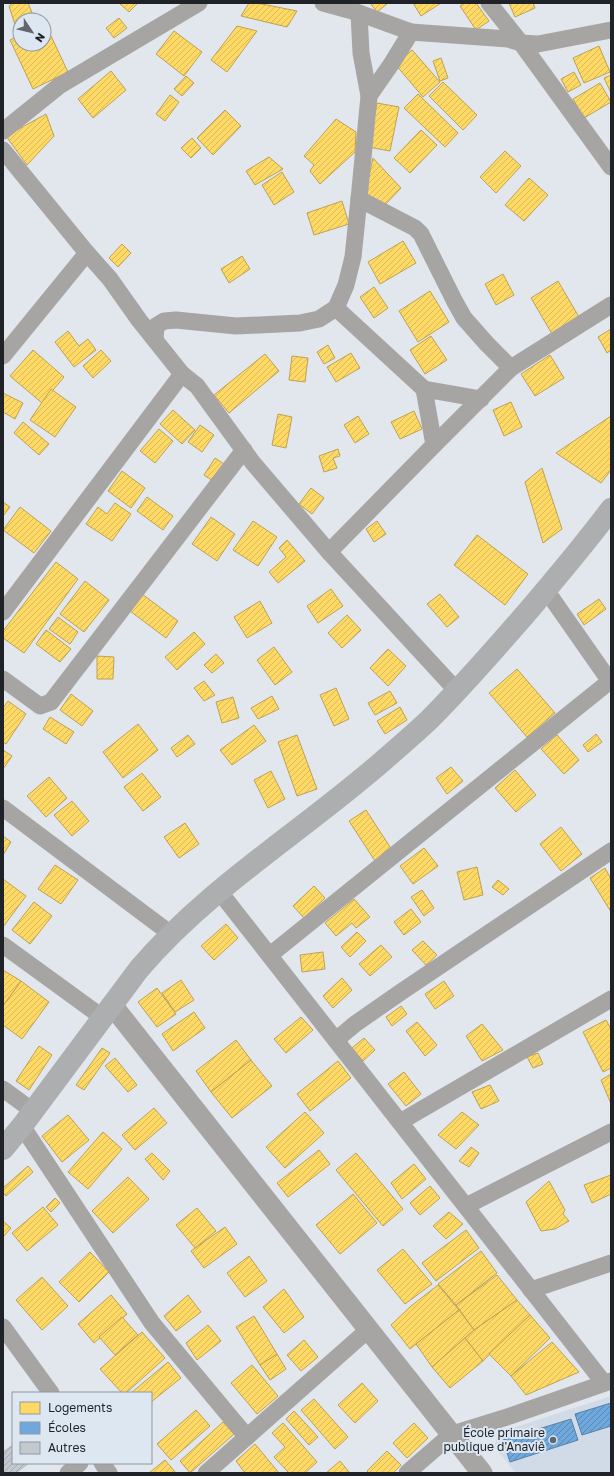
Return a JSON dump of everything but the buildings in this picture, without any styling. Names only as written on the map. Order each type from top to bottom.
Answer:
[{"type":"main road","points":[[3,1149],[139,969],[171,934],[220,890],[382,762],[428,721],[502,641],[546,590],[611,509]]},
{"type":"street","points":[[3,131],[59,86],[199,3]]},
{"type":"street","points":[[323,3],[359,13],[412,32],[508,39],[521,43],[538,44],[611,30]]},
{"type":"street","points":[[489,3],[521,43],[611,167]]},
{"type":"street","points":[[155,340],[156,326],[164,321],[176,320],[236,326],[300,323],[319,319],[336,308],[346,285],[353,257],[369,96],[361,53],[359,13]]},
{"type":"street","points":[[369,96],[412,32]]},
{"type":"street","points":[[3,150],[86,253],[110,279],[182,374],[197,386],[253,463],[329,552],[457,691]]},
{"type":"street","points":[[359,199],[415,228],[421,234],[464,318],[487,344],[512,368]]},
{"type":"street","points":[[3,356],[86,253]]},
{"type":"street","points":[[329,552],[512,368],[611,305]]},
{"type":"street","points":[[336,308],[424,389],[481,399]]},
{"type":"street","points":[[3,612],[182,374]]},
{"type":"street","points":[[424,389],[434,445]]},
{"type":"street","points":[[3,679],[40,706],[51,702],[244,450]]},
{"type":"street","points":[[270,956],[610,682],[546,590]]},
{"type":"street","points":[[3,808],[171,934]]},
{"type":"street","points":[[336,1040],[355,1024],[401,992],[611,851]]},
{"type":"street","points":[[220,890],[532,1290],[608,1382],[517,1414],[452,1434],[407,1473]]},
{"type":"street","points":[[3,945],[107,1011],[368,1329],[482,1473]]},
{"type":"street","points":[[400,1122],[611,999]]},
{"type":"street","points":[[3,1089],[27,1118],[152,1323],[247,1437]]},
{"type":"street","points":[[466,1206],[611,1132]]},
{"type":"street","points":[[532,1290],[611,1263]]},
{"type":"street","points":[[3,1327],[50,1392]]},
{"type":"street","points":[[206,1473],[368,1329]]},
{"type":"street","points":[[68,1473],[79,1464]]},
{"type":"street","points":[[103,1464],[109,1473]]},
{"type":"shaded area","name":"École primaire publique d'Anaviê","points":[[611,1396],[611,1473],[516,1473],[495,1448],[497,1433]]},
{"type":"place","name":"École primaire publique d'Anaviê","points":[[553,1440]]}]
